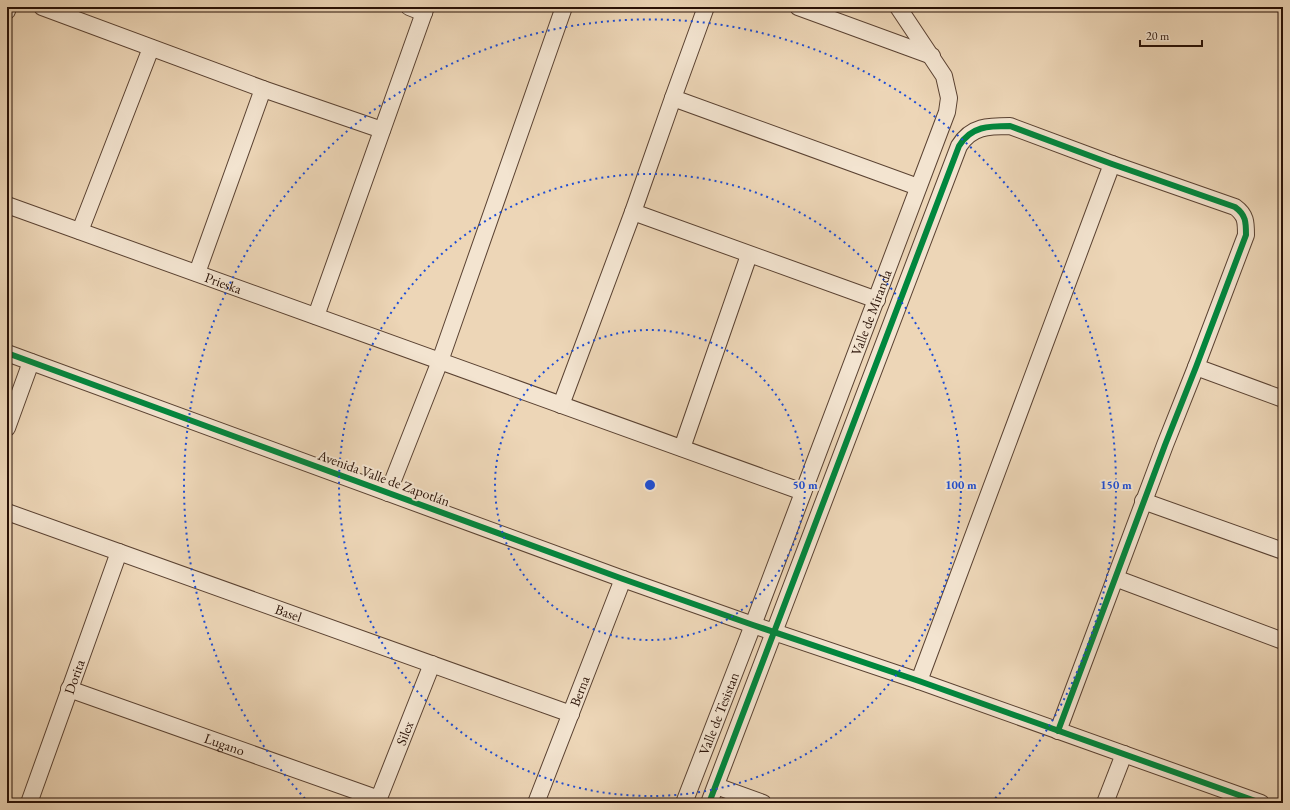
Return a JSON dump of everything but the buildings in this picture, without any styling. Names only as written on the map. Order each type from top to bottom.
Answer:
[{"type":"street","points":[[7,11],[8,7]]},
{"type":"street","points":[[42,7],[263,89],[382,130]]},
{"type":"street","points":[[316,316],[425,10],[409,7]]},
{"type":"street","points":[[388,493],[440,361],[564,7]]},
{"type":"street","points":[[561,404],[633,212],[706,7]]},
{"type":"street","points":[[798,7],[932,56]]},
{"type":"street","name":"Valle de Miranda","points":[[753,625],[947,112],[949,98],[944,76],[898,7]]},
{"type":"street","points":[[80,231],[151,48]]},
{"type":"street","points":[[197,273],[263,89]]},
{"type":"street","points":[[673,98],[918,187]]},
{"type":"street","points":[[709,803],[956,153],[964,137],[975,130],[992,126],[1010,126],[1112,164],[1235,207],[1242,212],[1246,222],[1246,235],[1143,501],[1058,731]]},
{"type":"street","points":[[919,681],[1112,164]]},
{"type":"street","name":"Prieska","points":[[7,205],[803,492]]},
{"type":"street","points":[[633,212],[877,300]]},
{"type":"street","points":[[682,448],[749,255]]},
{"type":"street","name":"Avenida Valle de Zapotlán","points":[[7,353],[623,579],[919,681],[1261,803]]},
{"type":"street","points":[[7,428],[31,362]]},
{"type":"street","points":[[1196,367],[1283,399]]},
{"type":"street","points":[[1143,501],[1283,551]]},
{"type":"street","name":"Basel","points":[[7,512],[571,714]]},
{"type":"street","name":"Dorita","points":[[30,803],[119,552]]},
{"type":"street","points":[[1114,578],[1283,641]]},
{"type":"street","name":"Berna","points":[[536,803],[623,579]]},
{"type":"street","name":"Valle de Tesistan","points":[[684,803],[753,625]]},
{"type":"street","name":"Silex","points":[[378,801],[432,664]]},
{"type":"street","name":"Lugano","points":[[69,690],[378,801]]},
{"type":"street","points":[[1105,803],[1124,754]]},
{"type":"street","points":[[716,786],[763,803]]},
{"type":"cycle path","points":[[709,803],[959,146],[969,134],[981,128],[995,126],[1010,126],[1112,164],[1235,207],[1243,216],[1245,223],[1246,235],[1165,445],[1058,731]]},
{"type":"cycle path","points":[[7,353],[623,579],[919,681],[1261,803]]}]
